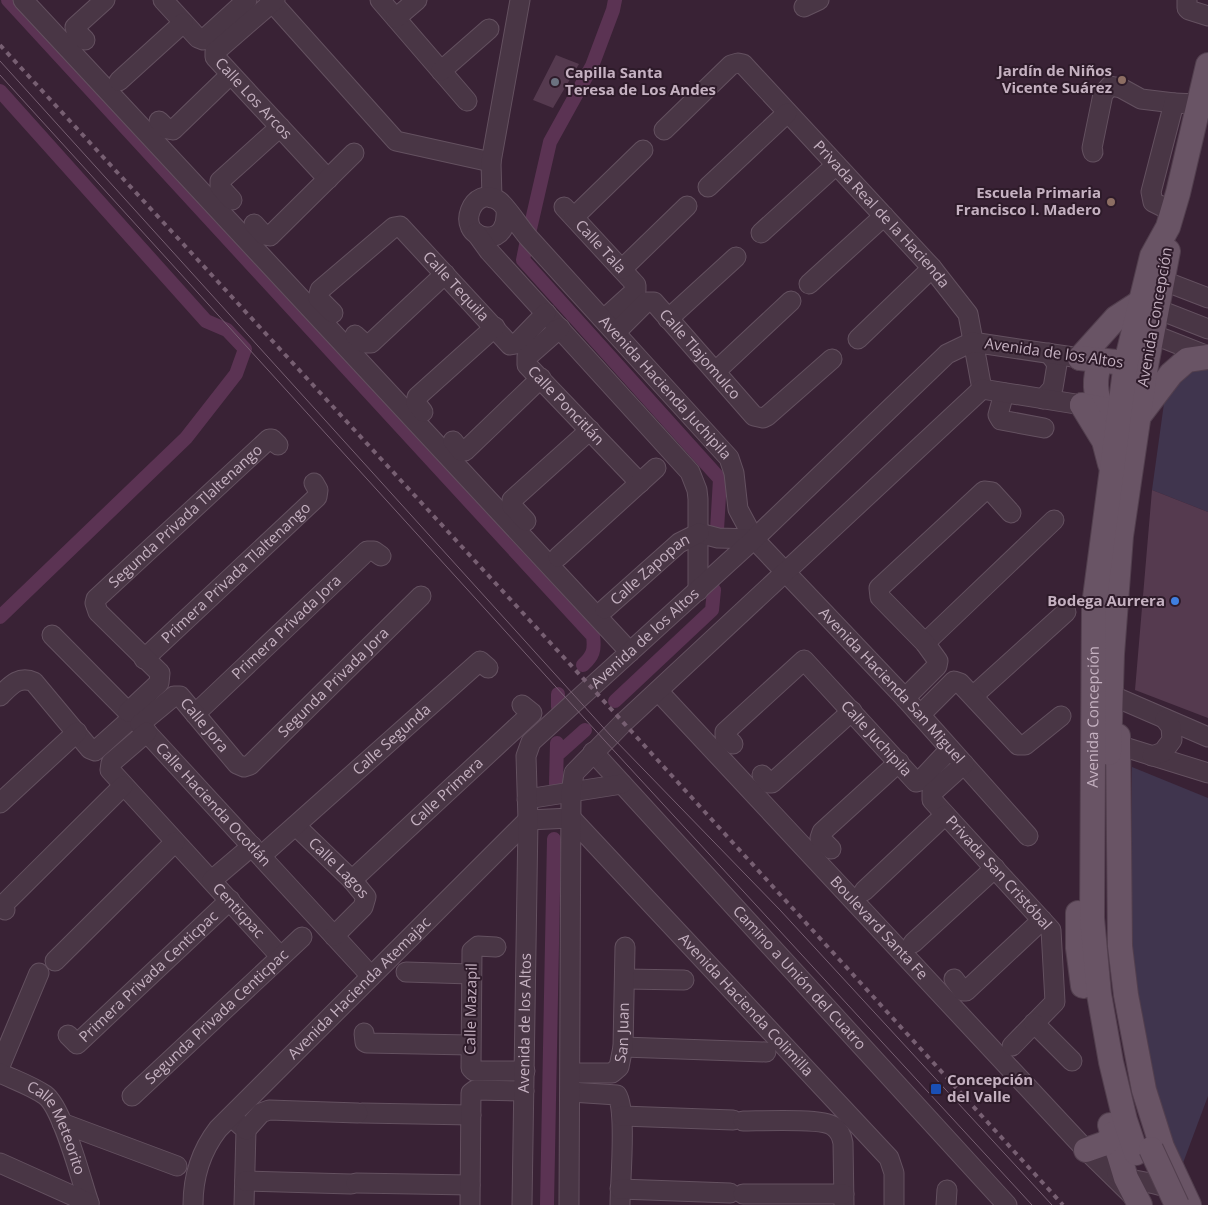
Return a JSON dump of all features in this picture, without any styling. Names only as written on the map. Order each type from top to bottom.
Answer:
[{"type":"main road","name":"Avenida Concepción","points":[[1187,1204],[1144,1151],[1124,1120],[1099,994],[1092,918],[1112,471],[1111,411],[1136,364],[1155,278],[1152,256],[1170,220],[1198,104],[1207,76]]},
{"type":"main road","points":[[1111,411],[1097,400],[1096,371],[1091,359],[1116,318],[1148,306]]},
{"type":"main road","points":[[1112,471],[1104,441],[1111,411],[1171,374],[1187,360],[1208,356]]},
{"type":"main road","name":"Avenida de los Altos","points":[[1091,359],[1136,364]]},
{"type":"main road","name":"Avenida Concepción","points":[[1105,606],[1121,536],[1111,411]]},
{"type":"main road","points":[[1105,606],[1122,657],[1118,745],[1120,946],[1126,995],[1144,1090],[1162,1147],[1187,1204]]},
{"type":"main road","points":[[1105,606],[1082,652],[1077,734],[1078,948],[1098,1080],[1126,1178],[1146,1204]]},
{"type":"main road","points":[[1093,1158],[1113,1134]]},
{"type":"main road","name":"Avenida Concepción","points":[[1144,1151],[1146,1204]]},
{"type":"street","points":[[23,0],[630,652]]},
{"type":"street","points":[[85,40],[76,31],[75,27],[105,0]]},
{"type":"street","points":[[163,0],[198,38],[205,40],[247,0]]},
{"type":"street","points":[[380,0],[468,102]]},
{"type":"street","points":[[396,18],[417,0]]},
{"type":"street","points":[[492,198],[491,162],[520,0]]},
{"type":"street","points":[[1187,0],[1187,8],[1189,10],[1208,16]]},
{"type":"street","points":[[272,1],[396,141],[491,162]]},
{"type":"street","name":"Calle Los Arcos","points":[[272,1],[214,53],[216,59],[230,75],[328,179]]},
{"type":"street","points":[[119,81],[183,23]]},
{"type":"street","points":[[441,71],[488,29]]},
{"type":"street","name":"Privada Real de la Hacienda","points":[[664,130],[731,65],[738,62],[743,64],[932,268],[968,314],[982,389]]},
{"type":"street","points":[[158,121],[168,130],[174,130],[230,75]]},
{"type":"street","points":[[1093,152],[1092,148],[1103,94],[1110,86],[1121,88],[1141,99],[1198,104]]},
{"type":"street","points":[[1170,220],[1153,202],[1151,196],[1174,102]]},
{"type":"street","points":[[708,187],[787,113]]},
{"type":"street","points":[[232,200],[220,187],[220,181],[280,128]]},
{"type":"street","name":"Calle Tala","points":[[610,326],[637,287],[569,212],[643,150]]},
{"type":"street","points":[[254,224],[264,235],[270,236],[354,153]]},
{"type":"street","points":[[762,233],[836,165]]},
{"type":"street","points":[[476,233],[487,237],[496,235],[503,230],[507,222],[506,211],[501,202],[492,198],[476,200],[470,208],[468,218],[470,227],[489,251],[690,472],[697,490],[699,533],[698,591]]},
{"type":"street","points":[[622,269],[686,206]]},
{"type":"street","name":"Avenida Hacienda Juchipila","points":[[506,211],[729,458],[734,473],[738,509],[754,540]]},
{"type":"street","points":[[809,284],[884,216]]},
{"type":"street","name":"Calle Tequila","points":[[333,313],[318,298],[320,290],[394,227],[400,226],[495,327],[508,344],[512,346],[546,313]]},
{"type":"street","points":[[668,319],[736,257]]},
{"type":"street","points":[[858,339],[932,268]]},
{"type":"street","points":[[355,334],[362,342],[371,344],[445,274]]},
{"type":"street","points":[[1155,278],[1208,298]]},
{"type":"street","name":"Calle Tlajomulco","points":[[610,326],[648,301],[654,302],[754,416],[763,418],[832,358]]},
{"type":"street","points":[[716,371],[791,301]]},
{"type":"street","points":[[1148,306],[1208,329]]},
{"type":"street","points":[[424,412],[416,403],[417,397],[495,327]]},
{"type":"street","name":"Calle Poncitlán","points":[[560,328],[526,360],[527,365],[640,483]]},
{"type":"street","points":[[1143,331],[1208,356]]},
{"type":"street","name":"Avenida de los Altos","points":[[522,1205],[528,820],[526,756],[531,742],[754,540],[947,354],[972,342],[1091,359]]},
{"type":"street","points":[[1043,399],[1053,388],[1057,364],[1048,353]]},
{"type":"street","points":[[453,441],[461,451],[465,451],[541,378]]},
{"type":"street","points":[[569,1205],[571,793],[574,773],[593,752],[982,389],[1111,411]]},
{"type":"street","points":[[1004,392],[998,415],[1001,420],[1044,428]]},
{"type":"street","points":[[526,521],[512,506],[512,500],[590,430]]},
{"type":"street","name":"Segunda Privada Tlaltenango","points":[[144,658],[98,612],[95,603],[98,596],[269,439],[278,445]]},
{"type":"street","points":[[558,557],[656,468]]},
{"type":"street","name":"Primera Privada Tlaltenango","points":[[144,658],[317,497],[318,490],[314,482]]},
{"type":"street","points":[[905,698],[938,664],[938,659],[878,594],[879,588],[984,491],[992,492],[1011,513]]},
{"type":"street","points":[[925,643],[1054,520]]},
{"type":"street","points":[[699,533],[718,538],[754,540]]},
{"type":"street","name":"Calle Zapopan","points":[[605,609],[680,542],[699,533]]},
{"type":"street","name":"Avenida Hacienda San Miguel","points":[[754,540],[905,698],[1028,836]]},
{"type":"street","name":"Primera Privada Jora","points":[[196,714],[367,551],[376,552],[381,556]]},
{"type":"street","name":"Segunda Privada Jora","points":[[244,767],[255,761],[421,596]]},
{"type":"street","points":[[973,696],[1066,612]]},
{"type":"street","name":"Calle Hacienda Ocotlán","points":[[52,635],[137,721],[371,976]]},
{"type":"street","points":[[144,658],[160,673],[160,681],[110,765],[110,770],[212,880]]},
{"type":"street","name":"Calle Segunda","points":[[296,826],[480,660],[488,668]]},
{"type":"street","name":"Calle Juchipila","points":[[733,744],[725,735],[725,732],[804,660],[915,781],[919,782],[950,750]]},
{"type":"street","points":[[0,696],[13,683],[23,679],[34,682],[90,749],[97,751],[137,721]]},
{"type":"street","points":[[920,715],[953,681],[956,681],[973,696],[1015,744],[1020,746],[1025,745],[1061,716]]},
{"type":"street","name":"Boulevard Santa Fe","points":[[658,691],[1093,1158],[1146,1204]]},
{"type":"street","name":"Calle Jora","points":[[137,721],[174,696],[181,697],[237,764],[244,767]]},
{"type":"street","points":[[1120,698],[1208,737]]},
{"type":"street","name":"Calle Primera","points":[[352,880],[532,713],[522,705]]},
{"type":"street","points":[[762,775],[772,784],[852,711]]},
{"type":"street","points":[[1152,756],[1163,752],[1172,740],[1171,727],[1165,719]]},
{"type":"street","points":[[0,803],[77,732]]},
{"type":"street","points":[[1118,745],[1208,773]]},
{"type":"street","name":"Camino a Unión del Cuatro","points":[[593,752],[1007,1205]]},
{"type":"street","points":[[831,849],[820,838],[822,832],[899,762]]},
{"type":"street","name":"Privada San Cristóbal","points":[[964,764],[932,793],[932,800],[1051,930],[1055,1002],[1012,1046]]},
{"type":"street","points":[[527,798],[622,784]]},
{"type":"street","points":[[5,910],[2,907],[123,786]]},
{"type":"street","points":[[864,891],[945,815]]},
{"type":"street","points":[[528,820],[571,818]]},
{"type":"street","name":"Avenida Hacienda Colimilla","points":[[571,818],[889,1158],[894,1173],[894,1205]]},
{"type":"street","name":"Avenida Hacienda Atemajac","points":[[193,1205],[200,1160],[206,1144],[230,1116],[528,820]]},
{"type":"street","name":"Centicpac","points":[[280,956],[212,880],[296,826]]},
{"type":"street","name":"Calle Lagos","points":[[296,826],[352,880],[366,897],[365,904],[334,936]]},
{"type":"street","points":[[55,961],[175,842]]},
{"type":"street","points":[[913,943],[995,868]]},
{"type":"street","name":"Primera Privada Centicpac","points":[[68,1035],[77,1044],[230,900]]},
{"type":"street","points":[[954,979],[963,991],[966,991],[1042,920]]},
{"type":"street","name":"Segunda Privada Centicpac","points":[[132,1096],[302,937]]},
{"type":"street","name":"Calle Mazapil","points":[[496,947],[474,946],[471,974],[470,1045],[472,1070],[525,1071]]},
{"type":"street","name":"San Juan","points":[[571,1073],[614,1072],[620,1064],[623,1047],[625,947]]},
{"type":"street","points":[[406,972],[471,974]]},
{"type":"street","points":[[0,1066],[39,973]]},
{"type":"street","points":[[625,979],[684,980]]},
{"type":"street","points":[[1034,1024],[1072,1061]]},
{"type":"street","points":[[364,1033],[365,1042],[367,1043],[470,1045]]},
{"type":"street","points":[[623,1047],[766,1052]]},
{"type":"street","name":"Calle Meteorito","points":[[0,1073],[46,1096],[62,1123],[88,1204]]},
{"type":"street","points":[[470,1205],[472,1115],[470,1096],[473,1091],[524,1091]]},
{"type":"street","points":[[571,1092],[617,1094],[622,1116],[620,1197],[737,1193],[844,1200],[843,1143],[837,1130],[827,1124],[622,1116]]},
{"type":"street","points":[[244,1205],[246,1130],[260,1113],[269,1110],[472,1115]]},
{"type":"street","points":[[230,1116],[246,1130]]},
{"type":"street","points":[[62,1123],[177,1166]]},
{"type":"street","name":"Boulevard Santa Fe","points":[[1093,1158],[1126,1178],[1156,1182],[1173,1190],[1187,1204]]},
{"type":"street","points":[[0,1163],[88,1204]]},
{"type":"street","points":[[245,1181],[470,1185]]},
{"type":"shaded area","points":[[1201,362],[1208,365],[1208,512],[1152,490],[1165,396]]},
{"type":"shaded area","points":[[1132,767],[1208,798],[1208,1096],[1183,1163],[1167,1129],[1153,1086],[1137,995],[1131,946]]},
{"type":"building","name":"Capilla Santa Teresa de Los Andes","points":[[556,55],[579,64],[553,108],[533,100]]},
{"type":"building","name":"Bodega Aurrera","points":[[1152,490],[1208,512],[1208,718],[1135,690]]},
{"type":"waterway","points":[[8,0],[593,636],[594,645],[592,652],[589,659],[583,665]]},
{"type":"waterway","points":[[530,229],[550,142],[592,66],[615,0]]},
{"type":"waterway","points":[[0,91],[206,321],[227,330],[245,349],[236,374],[186,438],[0,617]]},
{"type":"waterway","points":[[526,245],[523,260],[720,479],[717,530]]},
{"type":"waterway","points":[[615,701],[712,610],[714,590]]},
{"type":"waterway","points":[[558,694],[558,707]]},
{"type":"waterway","points":[[557,755],[585,730]]},
{"type":"waterway","points":[[556,784],[557,743]]},
{"type":"waterway","points":[[547,1205],[554,839]]},
{"type":"tram line","points":[[0,61],[611,736],[780,910],[1052,1205]]},
{"type":"tram line","points":[[0,75],[605,741],[1032,1205]]},
{"type":"railway","points":[[0,45],[591,687],[1063,1205]]},
{"type":"place","name":"Jardín de Niños Vicente Suárez","points":[[1122,80]]},
{"type":"place","name":"Capilla Santa Teresa de Los Andes","points":[[555,82]]},
{"type":"place","name":"Escuela Primaria Francisco I. Madero","points":[[1111,202]]},
{"type":"place","name":"Bodega Aurrera","points":[[1175,601]]},
{"type":"place","name":"Concepción del Valle","points":[[936,1089]]}]
